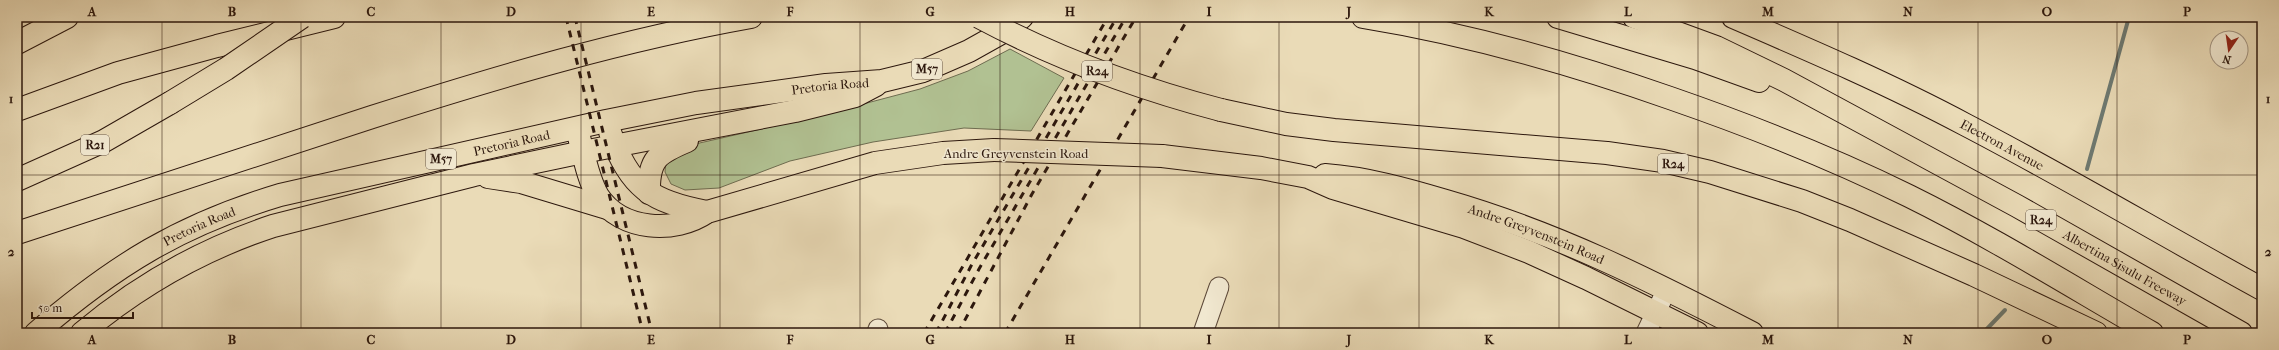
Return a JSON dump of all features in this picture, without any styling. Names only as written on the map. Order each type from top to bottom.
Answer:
[{"type":"main road","points":[[17,43],[67,17]]},
{"type":"main road","name":"R21","points":[[17,180],[104,141],[226,69],[302,17]]},
{"type":"main road","points":[[17,110],[118,73],[217,46],[334,17]]},
{"type":"main road","points":[[17,233],[159,185],[515,72],[605,48],[751,17]]},
{"type":"main road","name":"R24","points":[[979,17],[1062,57],[1122,81],[1221,110],[1286,124],[1334,130],[1607,153],[1663,161],[1710,172],[1795,198],[1850,220],[1974,275],[2096,333]]},
{"type":"main road","name":"Pretoria Road","points":[[36,333],[80,296],[134,258],[179,233],[239,207],[280,195],[606,121],[696,103],[791,89],[854,82],[882,81],[923,71],[969,51],[1003,32],[1022,17]]},
{"type":"main road","points":[[1363,17],[1401,23],[1511,48],[1614,78],[1715,113],[1792,143],[1909,196],[2152,333]]},
{"type":"main road","points":[[1558,17],[1695,58],[1839,111]]},
{"type":"main road","name":"R24","points":[[1634,17],[1716,48],[1784,80],[1839,111]]},
{"type":"main road","name":"Electron Avenue","points":[[1733,17],[1810,50],[1965,124],[2055,172],[2135,219],[2262,289]]},
{"type":"main road","name":"Pretoria Road","points":[[82,333],[134,293],[178,266],[240,237],[312,214],[474,175],[729,124],[855,96],[882,81]]},
{"type":"main road","name":"Albertina Sisulu Freeway","points":[[1839,111],[2017,206],[2241,333]]},
{"type":"main road","name":"Andre Greyvenstein Road","points":[[606,121],[623,164],[649,193],[660,200],[672,204],[707,212]]},
{"type":"main road","points":[[649,193],[651,166],[660,153],[729,124]]},
{"type":"main road","name":"Andre Greyvenstein Road","points":[[577,128],[593,187],[607,208],[622,217],[635,222],[663,226],[686,224],[707,212],[875,163],[943,153],[994,150],[1162,156],[1261,168],[1308,177],[1332,188],[1464,227],[1528,252],[1656,312],[1697,333]]},
{"type":"main road","points":[[474,175],[522,182],[607,208]]},
{"type":"main road","name":"Andre Greyvenstein Road","points":[[1308,177],[1322,175],[1362,179],[1499,216],[1594,254],[1667,289],[1752,333]]},
{"type":"street","points":[[1203,333],[1219,286]]},
{"type":"street","points":[[1646,333],[1667,289]]},
{"type":"green space","points":[[1010,49],[1064,78],[1031,131],[964,128],[873,142],[790,161],[719,188],[685,190],[671,184],[665,172],[666,158],[682,147],[814,117],[920,89],[968,71]]},
{"type":"waterway","points":[[2087,169],[2129,17]]},
{"type":"waterway","points":[[1983,333],[2005,310]]},
{"type":"railway","points":[[566,17],[643,333]]},
{"type":"railway","points":[[575,17],[652,333]]},
{"type":"railway","points":[[924,333],[1108,17]]},
{"type":"railway","points":[[936,333],[971,266],[1117,17]]},
{"type":"railway","points":[[945,333],[979,269],[1126,17]]},
{"type":"railway","points":[[958,333],[1032,194],[1136,17]]},
{"type":"railway","points":[[1005,333],[1189,17]]}]
